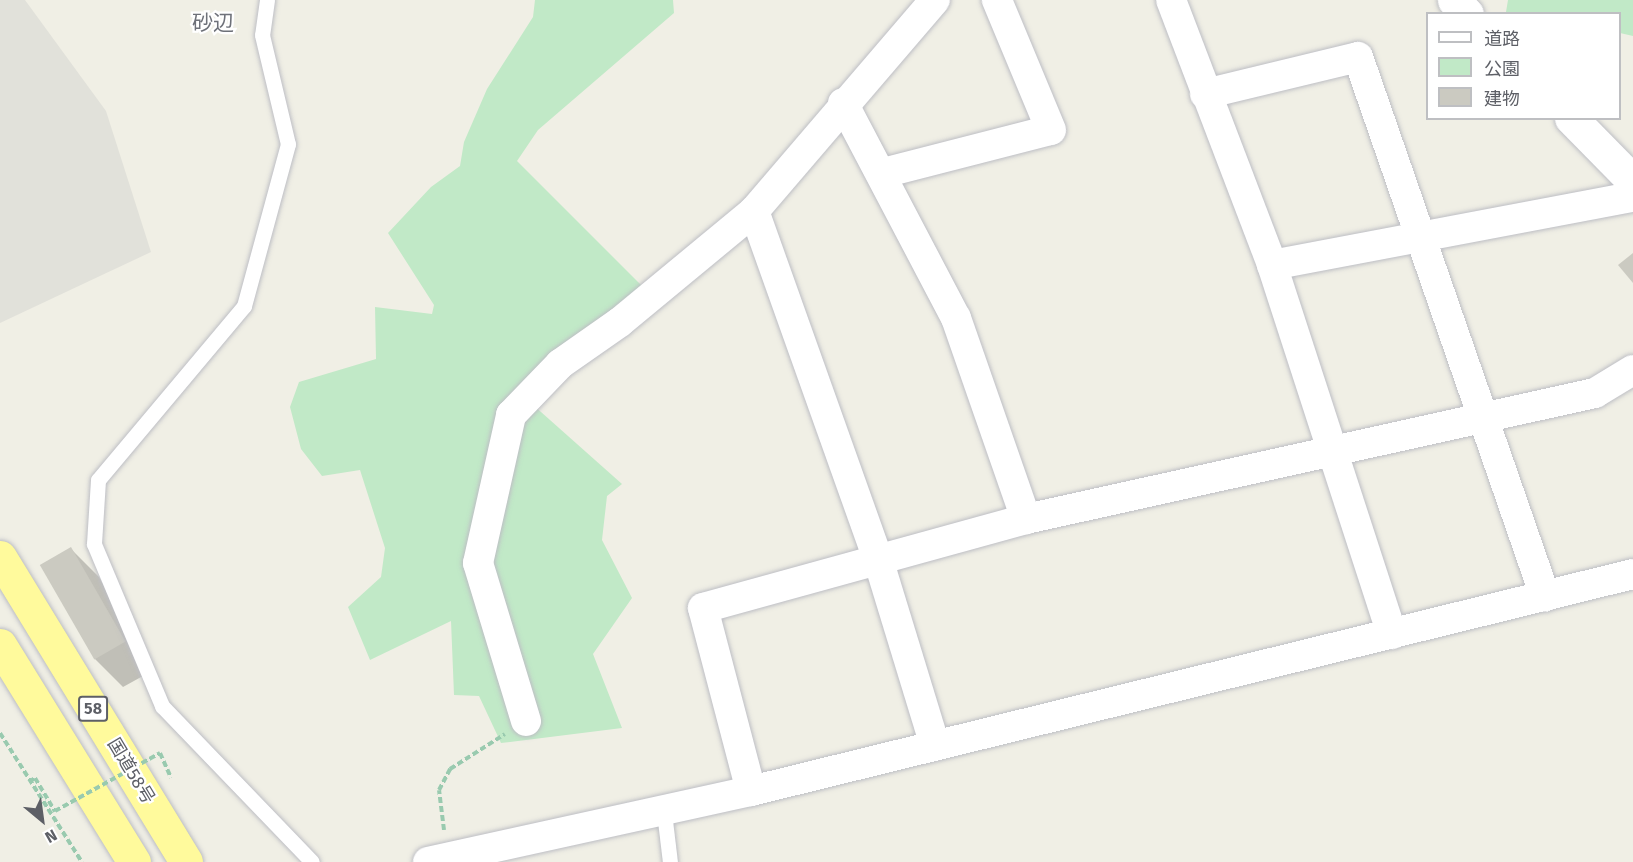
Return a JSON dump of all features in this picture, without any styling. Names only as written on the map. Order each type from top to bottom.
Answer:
[{"type":"highway","name":"国道58号","points":[[0,557],[186,862]]},
{"type":"highway","name":"58","points":[[0,645],[135,862]]},
{"type":"street","points":[[526,721],[478,563],[511,415],[560,364],[620,322],[754,211],[843,103],[935,0]]},
{"type":"street","points":[[883,173],[1051,130],[997,0]]},
{"type":"street","points":[[1171,0],[1204,94],[1272,265],[1392,634]]},
{"type":"street","points":[[1454,0],[1465,12]]},
{"type":"street","points":[[1204,94],[1358,57],[1419,238],[1485,416],[1545,596]]},
{"type":"street","points":[[843,103],[883,173],[956,318],[1026,519]]},
{"type":"street","points":[[1573,120],[1633,181]]},
{"type":"street","points":[[1272,265],[1633,197]]},
{"type":"street","points":[[754,211],[878,559],[935,746]]},
{"type":"street","points":[[751,791],[703,608],[1026,519],[1330,447],[1595,393],[1633,370]]},
{"type":"street","points":[[439,859],[664,812],[1633,574]]},
{"type":"lane","points":[[267,0],[262,35],[288,144],[244,306],[98,480],[94,544],[162,706],[312,862]]},
{"type":"lane","points":[[664,812],[670,862]]},
{"type":"path","points":[[439,859],[439,790],[450,769],[526,721]]},
{"type":"path","points":[[0,733],[29,782],[82,862]]},
{"type":"path","points":[[29,782],[35,778],[55,811],[160,753],[175,786]]},
{"type":"shaded area","points":[[0,0],[25,0],[106,111],[151,252],[0,323]]},
{"type":"green space","points":[[535,0],[673,0],[674,13],[538,130],[517,161],[646,290],[523,396],[622,484],[607,496],[602,540],[632,598],[593,654],[622,728],[501,743],[479,696],[454,695],[451,621],[370,660],[348,607],[381,577],[385,548],[360,470],[322,476],[301,449],[290,407],[299,382],[376,359],[375,307],[432,314],[434,305],[388,233],[431,187],[460,166],[464,142],[487,89],[533,17]]},
{"type":"green space","points":[[1508,0],[1633,0],[1633,36],[1621,33],[1621,12],[1506,12]]},
{"type":"building","points":[[1633,253],[1633,283],[1618,265]]},
{"type":"building","points":[[71,547],[126,641],[94,659],[40,565]]},
{"type":"district","name":"砂辺","points":[[213,23]]}]
